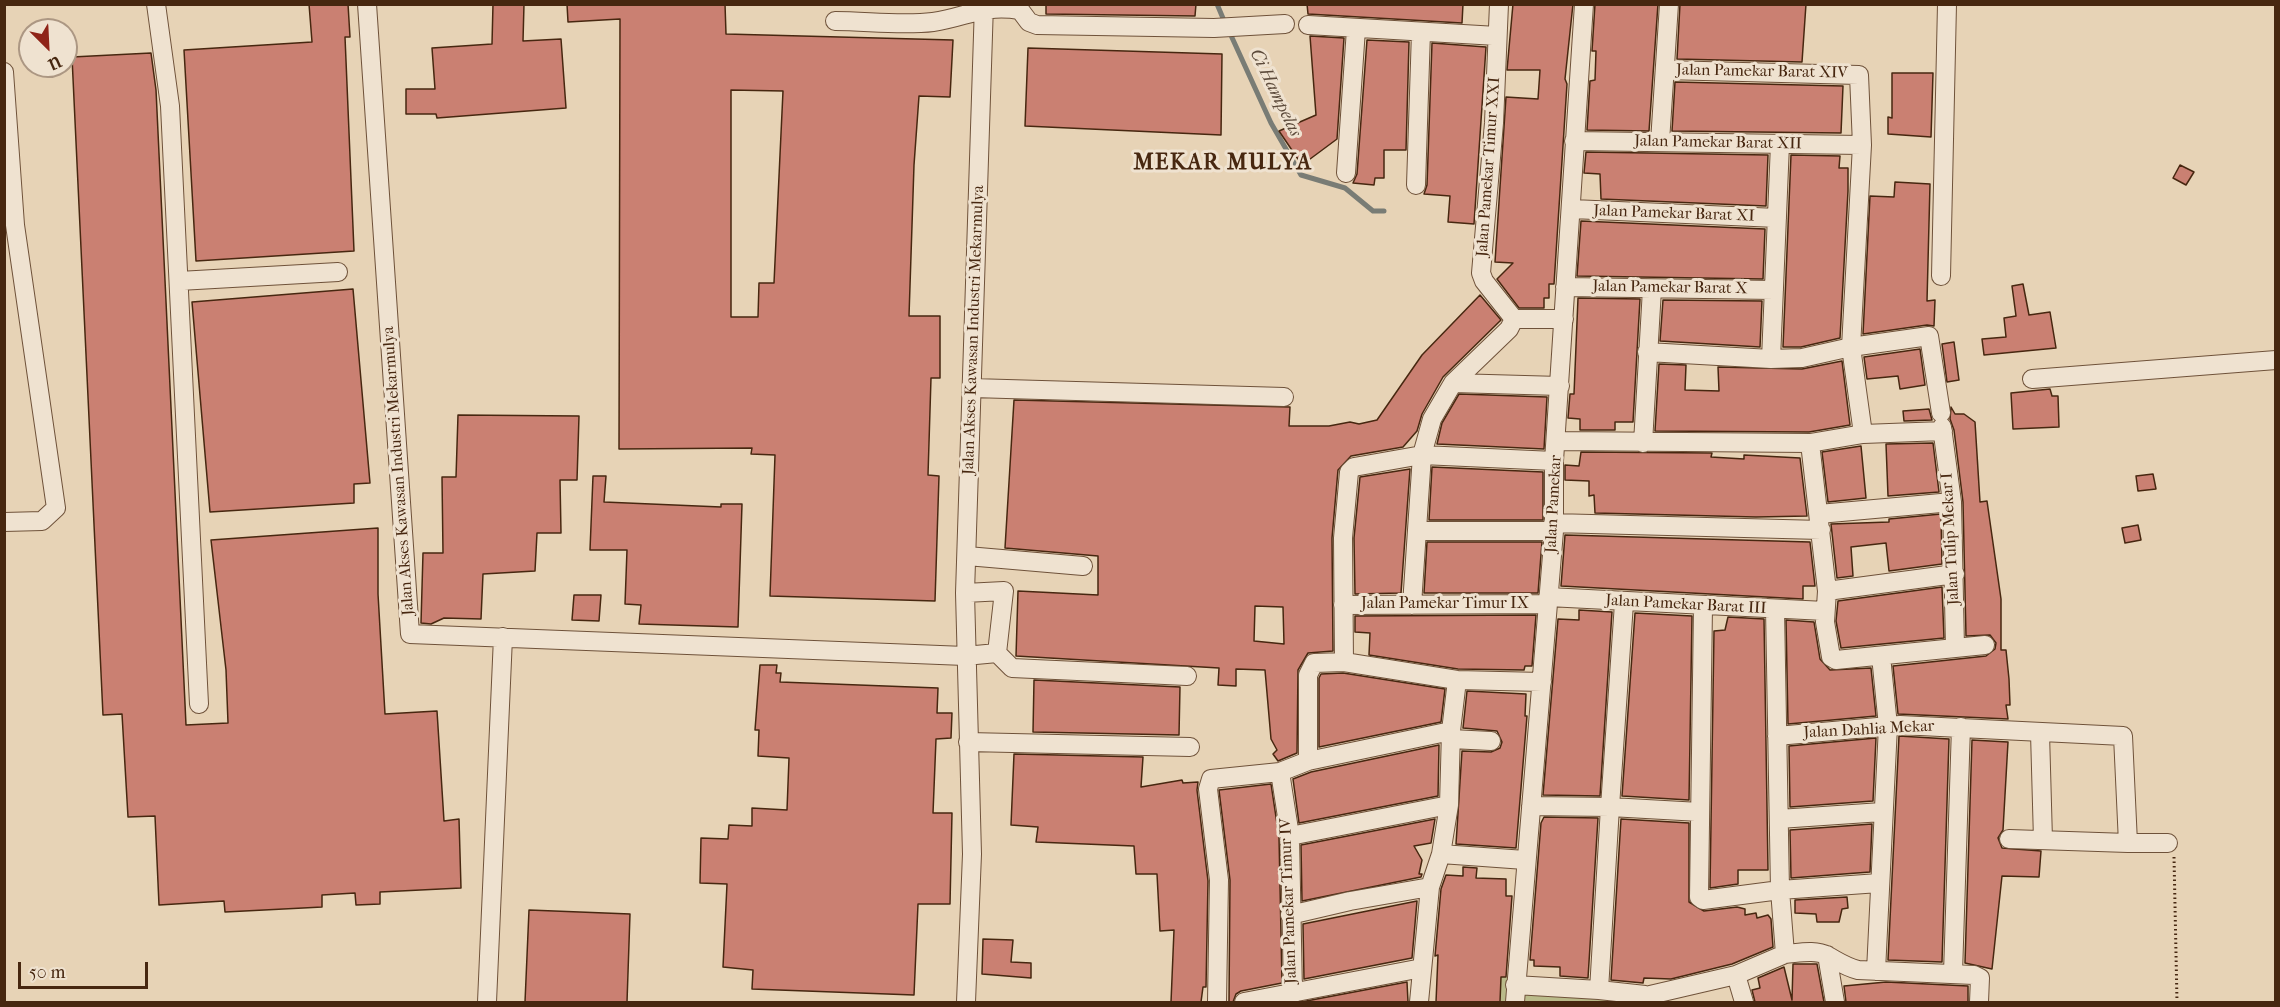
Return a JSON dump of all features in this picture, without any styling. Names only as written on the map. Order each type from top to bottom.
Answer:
[{"type":"street","points":[[156,4],[170,106],[199,704]]},
{"type":"street","name":"Jalan Akses Kawasan Industri Mekarmulya","points":[[367,4],[410,634],[965,656]]},
{"type":"street","name":"Jalan Pamekar Timur XXI","points":[[1499,4],[1494,123],[1481,273],[1484,281],[1514,319]]},
{"type":"street","name":"Jalan Pamekar","points":[[1515,994],[1553,527],[1554,461],[1584,4]]},
{"type":"street","points":[[1660,142],[1670,4]]},
{"type":"street","points":[[1941,276],[1947,4]]},
{"type":"street","points":[[835,21],[934,22],[984,7],[1000,7],[1020,10],[1029,22],[1037,26],[1214,28],[1285,24]]},
{"type":"street","name":"Jalan Akses Kawasan Industri Mekarmulya","points":[[966,1002],[972,854],[965,593],[984,7]]},
{"type":"street","points":[[1308,25],[1497,36]]},
{"type":"street","points":[[1346,173],[1356,29]]},
{"type":"street","points":[[1416,185],[1421,32]]},
{"type":"street","name":"Jalan Pamekar Barat XIV","points":[[1665,70],[1859,75],[1862,145]]},
{"type":"street","points":[[4,72],[10,225],[56,508],[42,521],[4,522]]},
{"type":"street","name":"Jalan Pamekar Barat XII","points":[[1575,141],[1862,145]]},
{"type":"street","points":[[1771,359],[1780,144]]},
{"type":"street","points":[[1862,145],[1851,347],[1863,434]]},
{"type":"street","name":"Jalan Pamekar Barat XI","points":[[1572,209],[1777,218]]},
{"type":"street","points":[[179,281],[338,272]]},
{"type":"street","name":"Jalan Pamekar Barat X","points":[[1565,287],[1774,290]]},
{"type":"street","points":[[1643,443],[1652,289]]},
{"type":"street","points":[[1412,605],[1422,456],[1432,419],[1453,383],[1509,329],[1514,319],[1563,319]]},
{"type":"street","name":"Jalan Tulip Mekar I","points":[[1851,347],[1931,338],[1952,501],[1955,648]]},
{"type":"street","points":[[1647,352],[1771,359],[1802,358],[1851,347]]},
{"type":"street","points":[[2032,379],[2276,360]]},
{"type":"street","points":[[1453,383],[1560,386]]},
{"type":"street","points":[[972,388],[1284,397]]},
{"type":"street","points":[[1557,441],[1810,443],[1942,424]]},
{"type":"street","points":[[1810,443],[1827,591],[1825,611],[1831,657],[1836,660],[1985,645]]},
{"type":"street","points":[[1344,662],[1343,538],[1349,472],[1357,467],[1422,456],[1554,461]]},
{"type":"street","points":[[1417,531],[1820,522],[1952,501]]},
{"type":"street","points":[[967,556],[1083,566]]},
{"type":"street","points":[[1827,591],[1955,574]]},
{"type":"street","points":[[965,593],[1004,591],[997,654]]},
{"type":"street","name":"Jalan Pamekar Timur IX","points":[[1343,604],[1412,605],[1547,601]]},
{"type":"street","name":"Jalan Pamekar Barat III","points":[[1547,601],[1825,611]]},
{"type":"street","points":[[1599,990],[1624,603]]},
{"type":"street","points":[[1703,606],[1699,897],[1702,900],[1780,890],[1879,883]]},
{"type":"street","points":[[1775,609],[1780,890],[1785,954]]},
{"type":"street","points":[[487,1002],[502,637]]},
{"type":"street","points":[[965,656],[997,654],[1012,668],[1187,676]]},
{"type":"street","points":[[1876,971],[1888,726],[1881,656]]},
{"type":"street","points":[[1308,761],[1310,667],[1322,662],[1344,662],[1457,680],[1542,682]]},
{"type":"street","points":[[1419,1002],[1430,887],[1441,854],[1449,805],[1451,735],[1457,680]]},
{"type":"street","name":"Jalan Dahlia Mekar","points":[[1777,736],[1888,726],[1961,727],[2123,736],[2128,843]]},
{"type":"street","points":[[1953,973],[1961,727]]},
{"type":"street","points":[[2040,733],[2043,840]]},
{"type":"street","points":[[1217,1002],[1219,880],[1209,783],[1214,778],[1280,772],[1308,761],[1451,735],[1491,741]]},
{"type":"street","points":[[968,742],[1190,747]]},
{"type":"street","name":"Jalan Pamekar Timur IV","points":[[1280,772],[1290,836],[1293,994]]},
{"type":"street","points":[[1290,836],[1449,805]]},
{"type":"street","points":[[1531,807],[1610,807],[1700,812]]},
{"type":"street","points":[[1779,819],[1882,812]]},
{"type":"street","points":[[2009,840],[2168,843]]},
{"type":"street","points":[[1441,854],[1525,860]]},
{"type":"street","points":[[1290,915],[1350,901],[1430,887]]},
{"type":"street","points":[[1631,1002],[1650,995],[1736,975],[1785,954],[1811,952],[1827,955],[1840,966],[1876,971],[1974,975],[1980,978],[1979,1002]]},
{"type":"street","points":[[1827,955],[1835,1002]]},
{"type":"street","points":[[1244,1002],[1422,968]]},
{"type":"street","points":[[1736,975],[1744,1002]]},
{"type":"street","points":[[1515,994],[1599,990],[1650,995]]},
{"type":"path","points":[[2168,843],[2173,852],[2175,864],[2177,1002]]},
{"type":"green space","points":[[1501,977],[1651,987],[1646,1002],[1501,1002]]},
{"type":"building","points":[[309,4],[348,4],[350,37],[345,37],[354,251],[196,261],[184,50],[312,42]]},
{"type":"building","points":[[493,4],[524,4],[523,41],[561,39],[566,108],[437,118],[436,114],[406,114],[406,89],[435,89],[432,48],[492,44]]},
{"type":"building","points":[[567,4],[725,4],[726,34],[953,40],[950,97],[919,96],[914,165],[909,316],[940,316],[940,378],[931,378],[928,475],[939,476],[935,601],[770,596],[775,455],[751,454],[752,448],[619,449],[620,19],[568,22]],"holes":[[[731,90],[783,91],[774,283],[759,283],[758,317],[731,317]]]},
{"type":"building","points":[[1046,4],[1196,4],[1195,16],[1046,14]]},
{"type":"building","points":[[1307,4],[1463,4],[1462,23],[1308,14]]},
{"type":"building","points":[[1513,4],[1573,4],[1565,79],[1567,84],[1554,284],[1549,284],[1549,298],[1544,298],[1544,308],[1519,308],[1497,279],[1513,263],[1495,262],[1506,97],[1538,99],[1540,70],[1507,70]]},
{"type":"building","points":[[1595,4],[1658,4],[1649,131],[1587,130],[1590,81],[1595,80],[1596,51],[1592,51]]},
{"type":"building","points":[[1680,4],[1806,4],[1802,62],[1677,59]]},
{"type":"building","points":[[1310,36],[1344,38],[1337,139],[1302,165],[1279,131],[1316,115]]},
{"type":"building","points":[[1367,40],[1409,42],[1406,150],[1384,150],[1384,178],[1375,178],[1374,185],[1353,183],[1357,174]]},
{"type":"building","points":[[1432,43],[1486,47],[1474,224],[1448,222],[1450,196],[1424,194],[1427,185]]},
{"type":"building","points":[[1028,48],[1222,54],[1221,135],[1025,126]]},
{"type":"building","points":[[151,53],[156,90],[186,725],[228,723],[226,670],[211,540],[378,528],[378,594],[385,714],[437,711],[444,821],[459,819],[461,888],[380,892],[380,904],[356,905],[355,893],[322,895],[322,907],[225,912],[224,901],[159,905],[155,816],[128,817],[122,714],[103,715],[73,78],[78,78],[78,57]]},
{"type":"building","points":[[1892,73],[1933,73],[1931,137],[1888,134],[1888,117],[1892,118]]},
{"type":"building","points":[[1675,82],[1843,86],[1841,133],[1672,131]]},
{"type":"building","points":[[1586,152],[1768,155],[1766,206],[1601,199],[1600,174],[1584,173]]},
{"type":"building","points":[[1791,155],[1840,156],[1839,168],[1848,168],[1840,338],[1801,347],[1783,347]]},
{"type":"building","points":[[2180,165],[2194,172],[2186,185],[2173,178]]},
{"type":"building","points":[[1895,182],[1930,184],[1927,301],[1935,300],[1934,326],[1863,334],[1870,196],[1894,197]]},
{"type":"building","points":[[1581,221],[1765,229],[1763,279],[1577,276]]},
{"type":"building","points":[[2023,284],[2029,315],[2050,312],[2056,348],[1984,355],[1982,339],[2006,337],[2004,318],[2016,316],[2012,286]]},
{"type":"building","points":[[353,289],[370,483],[354,484],[354,503],[210,512],[192,302]]},
{"type":"building","points":[[1480,295],[1501,320],[1443,377],[1422,414],[1417,431],[1403,447],[1351,456],[1338,470],[1332,538],[1333,651],[1308,653],[1298,670],[1297,753],[1278,761],[1273,754],[1277,750],[1271,739],[1265,670],[1236,669],[1236,686],[1218,685],[1219,668],[1016,656],[1018,591],[1098,595],[1098,556],[1005,548],[1014,400],[1290,407],[1289,426],[1329,426],[1350,422],[1359,424],[1377,420],[1422,355]],"holes":[[[1255,606],[1283,607],[1284,644],[1254,641]]]},
{"type":"building","points":[[1578,298],[1640,299],[1633,422],[1615,422],[1615,430],[1580,430],[1580,419],[1568,418],[1570,394],[1574,394]]},
{"type":"building","points":[[1663,300],[1762,301],[1760,347],[1660,341]]},
{"type":"building","points":[[1954,342],[1959,380],[1947,382],[1942,344]]},
{"type":"building","points":[[1920,349],[1925,385],[1900,389],[1898,376],[1867,379],[1864,357]]},
{"type":"building","points":[[1842,361],[1850,425],[1809,432],[1655,431],[1659,364],[1686,365],[1685,390],[1719,391],[1718,367],[1802,369]]},
{"type":"building","points":[[2050,389],[2052,396],[2058,396],[2059,427],[2013,429],[2011,393]]},
{"type":"building","points":[[1459,394],[1547,397],[1544,449],[1437,444],[1442,423]]},
{"type":"building","points":[[1951,407],[1955,414],[1964,414],[1975,422],[1980,502],[1987,501],[2001,599],[2001,650],[2006,650],[2009,679],[2010,705],[2006,705],[2008,719],[1898,714],[1893,666],[1986,656],[1995,649],[1996,643],[1990,635],[1966,636],[1963,502],[1954,430],[1950,419]]},
{"type":"building","points":[[1929,409],[1932,420],[1904,421],[1903,411]]},
{"type":"building","points":[[458,415],[579,416],[577,480],[560,480],[561,533],[537,533],[535,571],[483,574],[481,619],[444,618],[431,624],[421,623],[423,553],[443,553],[442,477],[456,477]]},
{"type":"building","points":[[1933,443],[1939,492],[1888,496],[1886,444]]},
{"type":"building","points":[[1861,446],[1866,498],[1828,502],[1822,452]]},
{"type":"building","points":[[1581,452],[1712,453],[1711,457],[1744,459],[1744,455],[1800,458],[1807,516],[1595,513],[1594,495],[1589,496],[1589,481],[1565,480],[1565,465],[1579,466]]},
{"type":"building","points":[[1432,467],[1543,472],[1543,520],[1429,520]]},
{"type":"building","points":[[1410,469],[1401,593],[1355,594],[1354,538],[1360,477]]},
{"type":"building","points":[[2153,474],[2156,489],[2138,491],[2136,476]]},
{"type":"building","points":[[593,476],[606,476],[604,502],[721,507],[721,504],[742,504],[738,627],[639,624],[641,605],[625,604],[627,550],[590,550]]},
{"type":"building","points":[[1941,514],[1942,564],[1889,571],[1886,543],[1851,547],[1853,576],[1837,578],[1831,524],[1889,522],[1889,519]]},
{"type":"building","points":[[2138,525],[2141,540],[2125,543],[2122,528]]},
{"type":"building","points":[[1565,535],[1810,542],[1815,586],[1803,586],[1803,599],[1561,586]]},
{"type":"building","points":[[1427,542],[1542,542],[1538,593],[1424,593]]},
{"type":"building","points":[[1942,587],[1944,638],[1841,648],[1836,621],[1838,601]]},
{"type":"building","points":[[574,595],[601,595],[599,621],[572,620]]},
{"type":"building","points":[[1579,610],[1612,612],[1600,796],[1543,795],[1558,619],[1579,620]]},
{"type":"building","points":[[1635,613],[1692,616],[1689,800],[1622,796]]},
{"type":"building","points":[[1536,615],[1532,666],[1525,666],[1524,670],[1458,669],[1369,655],[1370,633],[1355,632],[1355,616]]},
{"type":"building","points":[[1728,617],[1764,619],[1768,870],[1738,870],[1738,884],[1710,888],[1714,631],[1725,630]]},
{"type":"building","points":[[1786,620],[1814,622],[1820,659],[1830,670],[1871,668],[1876,716],[1788,724]]},
{"type":"building","points":[[760,665],[777,665],[776,673],[781,673],[780,682],[938,688],[937,713],[952,713],[951,738],[936,739],[933,813],[952,813],[950,904],[918,904],[914,995],[752,989],[753,970],[723,967],[727,884],[700,883],[701,838],[728,839],[729,825],[752,826],[752,808],[787,810],[789,758],[758,756],[759,730],[755,730]]},
{"type":"building","points":[[1343,673],[1445,689],[1441,722],[1319,747],[1319,678],[1321,674]]},
{"type":"building","points":[[1034,680],[1180,687],[1179,735],[1033,732]]},
{"type":"building","points":[[1467,691],[1526,694],[1525,716],[1527,716],[1516,848],[1456,844],[1462,751],[1491,752],[1500,748],[1502,742],[1497,731],[1463,728]]},
{"type":"building","points":[[1899,736],[1949,739],[1942,962],[1888,960]]},
{"type":"building","points":[[1876,738],[1873,801],[1790,807],[1789,746]]},
{"type":"building","points":[[1972,740],[2008,742],[2003,830],[1998,838],[2002,848],[2041,851],[2039,877],[2002,876],[1992,969],[1965,963]]},
{"type":"building","points":[[1439,745],[1438,796],[1299,823],[1293,779],[1311,772]]},
{"type":"building","points":[[1014,754],[1143,757],[1141,787],[1182,780],[1183,783],[1198,782],[1208,881],[1206,987],[1203,987],[1201,1002],[1171,1002],[1174,930],[1160,931],[1157,874],[1136,874],[1134,846],[1036,842],[1038,827],[1011,825]]},
{"type":"building","points":[[1271,784],[1279,837],[1282,983],[1241,991],[1236,994],[1233,1002],[1229,1002],[1230,880],[1219,790]]},
{"type":"building","points":[[1544,817],[1598,818],[1588,978],[1560,976],[1560,967],[1534,966],[1534,960],[1530,960],[1541,823]]},
{"type":"building","points":[[1435,819],[1431,843],[1414,846],[1422,860],[1419,874],[1422,874],[1421,877],[1302,901],[1301,845]]},
{"type":"building","points":[[1621,819],[1689,823],[1689,902],[1704,911],[1737,907],[1745,909],[1745,915],[1756,913],[1757,918],[1768,915],[1771,919],[1773,947],[1732,964],[1671,979],[1644,978],[1643,983],[1611,980]]},
{"type":"building","points":[[1872,824],[1870,872],[1791,878],[1790,830]]},
{"type":"building","points":[[1463,867],[1477,868],[1476,878],[1506,879],[1506,896],[1512,896],[1506,977],[1501,977],[1500,1002],[1436,1002],[1438,955],[1435,956],[1441,889],[1446,875],[1463,876]]},
{"type":"building","points":[[1847,897],[1848,908],[1842,909],[1839,922],[1817,922],[1816,914],[1795,913],[1795,900]]},
{"type":"building","points":[[1417,901],[1412,958],[1304,979],[1303,924]]},
{"type":"building","points":[[529,910],[630,914],[627,1002],[525,1002]]},
{"type":"building","points":[[983,939],[1013,940],[1011,962],[1031,963],[1031,978],[982,974]]},
{"type":"building","points":[[1793,964],[1817,964],[1824,1002],[1755,1002],[1752,990],[1760,988],[1758,978],[1784,967],[1792,1000]]},
{"type":"building","points":[[1407,982],[1408,1002],[1301,1002]]},
{"type":"building","points":[[1886,982],[1968,986],[1968,1002],[1846,1002],[1844,986]]},
{"type":"waterway","name":"Ci Hampelas","points":[[1217,4],[1225,23]]},
{"type":"waterway","name":"Ci Hampelas","points":[[1229,31],[1271,123],[1301,175],[1345,188],[1373,211],[1384,211]]},
{"type":"district","name":"MEKAR MULYA","points":[[1223,164]]}]
